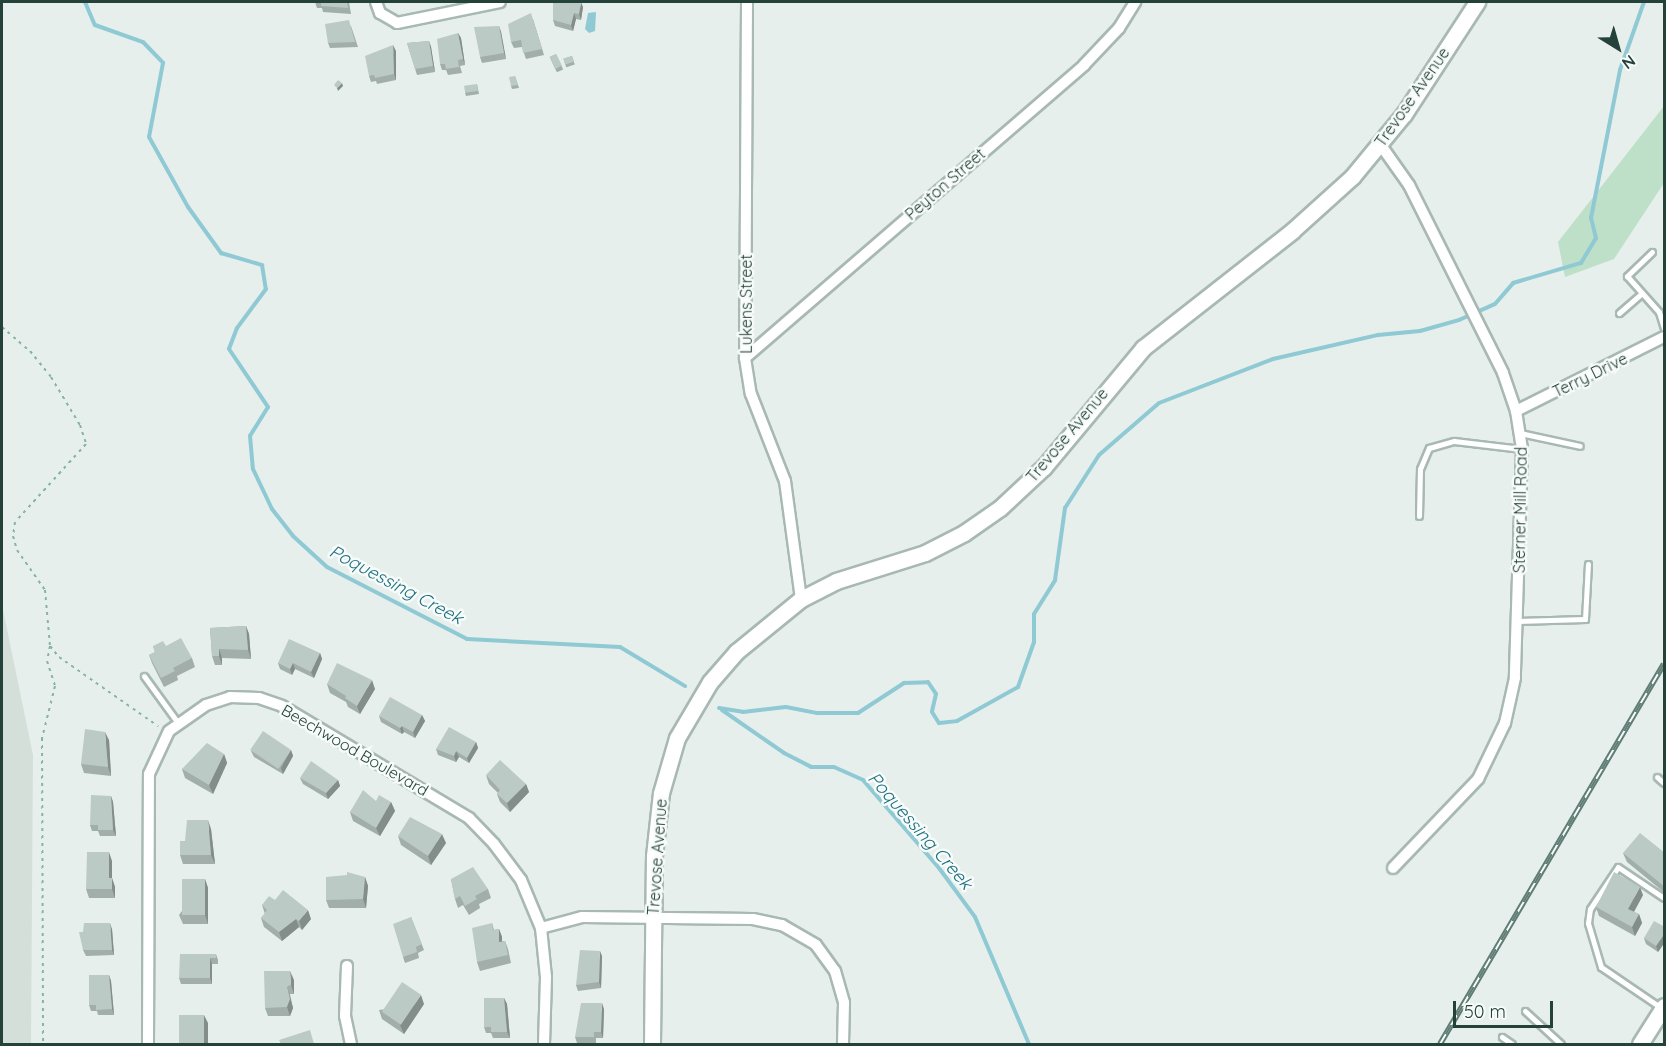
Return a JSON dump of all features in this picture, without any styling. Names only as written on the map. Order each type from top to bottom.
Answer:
[{"type":"street","points":[[376,2],[380,13],[397,23],[500,2]]},
{"type":"street","name":"Lukens Street","points":[[747,2],[746,358],[751,394],[785,481],[801,598]]},
{"type":"street","name":"Peyton Street","points":[[746,358],[1084,65],[1119,28],[1135,2]]},
{"type":"street","name":"Trevose Avenue","points":[[652,1044],[653,920],[661,793],[673,750],[693,707],[710,682],[735,651],[801,598],[836,581],[945,544],[1000,508],[1044,467],[1143,348],[1316,212],[1380,144],[1477,2]]},
{"type":"street","name":"Sterner Mill Road","points":[[1380,144],[1409,185],[1503,373],[1516,411],[1522,449],[1517,621],[1510,708],[1494,752],[1459,804],[1393,868]]},
{"type":"street","name":"Terry Drive","points":[[1516,411],[1665,337]]},
{"type":"street","name":"Beechwood Boulevard","points":[[148,1044],[149,774],[156,752],[178,723],[206,705],[230,697],[260,698],[282,706],[469,818],[521,880],[541,928],[546,977],[544,1044]]},
{"type":"street","points":[[541,928],[582,917],[753,920],[782,925],[803,934],[816,945],[835,970],[844,1003],[843,1044]]},
{"type":"street","points":[[347,966],[345,1016],[351,1044]]},
{"type":"street","points":[[1640,1044],[1664,1008]]},
{"type":"lane","points":[[1652,252],[1627,276],[1659,312],[1665,328]]},
{"type":"lane","points":[[1618,313],[1642,293]]},
{"type":"lane","points":[[1520,433],[1580,446]]},
{"type":"lane","points":[[1419,516],[1420,469],[1429,448],[1454,441],[1522,449]]},
{"type":"lane","points":[[1517,621],[1585,619],[1588,564]]},
{"type":"lane","points":[[144,676],[178,723]]},
{"type":"lane","points":[[1657,777],[1665,783]]},
{"type":"lane","points":[[1664,1008],[1601,967],[1588,923],[1590,909],[1617,867],[1665,898]]},
{"type":"lane","points":[[1525,1011],[1561,1044]]},
{"type":"lane","points":[[1502,1037],[1512,1044]]},
{"type":"path","points":[[2,327],[30,351],[51,378],[85,436],[84,450],[26,508],[15,522],[13,536],[17,550],[45,590],[51,646],[47,661],[55,686],[42,738],[43,1044]]},
{"type":"path","points":[[51,646],[60,657],[159,727]]},
{"type":"shaded area","points":[[2,605],[33,755],[31,1044],[2,1044]]},
{"type":"green space","points":[[1664,106],[1664,183],[1614,259],[1565,277],[1558,242]]},
{"type":"water","points":[[596,12],[595,31],[589,33],[585,29],[588,13]]},
{"type":"building","points":[[321,2],[347,2],[348,8],[321,6]]},
{"type":"building","points":[[553,2],[581,2],[579,14],[574,13],[571,25],[553,20]]},
{"type":"building","points":[[531,13],[542,49],[523,53],[521,40],[511,42],[508,24]]},
{"type":"building","points":[[349,20],[355,42],[328,43],[325,24]]},
{"type":"building","points":[[499,26],[504,53],[480,57],[474,27]]},
{"type":"building","points":[[458,33],[463,59],[458,60],[459,67],[446,69],[445,64],[440,64],[437,39]]},
{"type":"building","points":[[429,41],[433,66],[415,69],[407,43]]},
{"type":"building","points":[[393,45],[394,74],[375,78],[374,75],[369,76],[365,56]]},
{"type":"building","points":[[556,54],[562,66],[556,69],[550,57]]},
{"type":"building","points":[[572,56],[574,62],[565,64],[563,59]]},
{"type":"building","points":[[515,76],[518,85],[511,86],[509,77]]},
{"type":"building","points":[[338,80],[342,83],[337,88],[334,85]]},
{"type":"building","points":[[477,84],[478,91],[465,93],[464,86]]},
{"type":"building","points":[[246,626],[248,650],[219,649],[219,656],[212,656],[210,628]]},
{"type":"building","points":[[181,638],[192,658],[173,668],[175,671],[161,678],[149,655],[155,652],[153,646],[163,641],[166,646]]},
{"type":"building","points":[[289,639],[320,653],[311,672],[293,663],[290,669],[278,663]]},
{"type":"building","points":[[337,663],[372,680],[357,706],[327,684]]},
{"type":"building","points":[[390,697],[422,715],[413,732],[402,726],[400,728],[379,716]]},
{"type":"building","points":[[449,727],[476,742],[467,758],[456,751],[454,756],[436,749]]},
{"type":"building","points":[[85,729],[105,732],[108,767],[81,764]]},
{"type":"building","points":[[263,731],[291,750],[278,769],[250,750]]},
{"type":"building","points":[[207,743],[224,754],[209,785],[182,769]]},
{"type":"building","points":[[500,760],[526,784],[507,803],[497,794],[500,790],[486,775]]},
{"type":"building","points":[[311,761],[338,780],[326,793],[300,778]]},
{"type":"building","points":[[363,790],[376,801],[379,795],[391,802],[376,828],[350,812]]},
{"type":"building","points":[[91,795],[111,796],[113,830],[98,830],[98,825],[90,825]]},
{"type":"building","points":[[410,817],[442,834],[428,856],[398,836]]},
{"type":"building","points":[[187,820],[208,820],[211,855],[180,855],[180,841],[185,841]]},
{"type":"building","points":[[1640,833],[1665,853],[1665,887],[1623,853]]},
{"type":"building","points":[[87,852],[109,852],[109,878],[112,878],[112,889],[86,889]]},
{"type":"building","points":[[473,867],[488,889],[475,896],[477,899],[465,906],[460,896],[455,899],[451,879]]},
{"type":"building","points":[[347,872],[365,877],[363,899],[326,900],[326,877],[347,875]]},
{"type":"building","points":[[1614,872],[1640,887],[1628,909],[1639,914],[1632,927],[1596,907]]},
{"type":"building","points":[[182,879],[205,879],[205,915],[182,915]]},
{"type":"building","points":[[283,890],[308,910],[299,921],[296,919],[279,932],[261,918],[267,910],[262,905],[269,896],[275,900]]},
{"type":"building","points":[[411,917],[422,944],[416,947],[417,952],[403,957],[393,924]]},
{"type":"building","points":[[1654,921],[1665,927],[1665,933],[1656,946],[1644,938]]},
{"type":"building","points":[[84,923],[110,923],[112,950],[83,950],[79,932],[83,932]]},
{"type":"building","points":[[492,923],[493,930],[499,929],[499,942],[505,941],[508,955],[477,962],[472,928]]},
{"type":"building","points":[[580,950],[600,951],[599,982],[576,985]]},
{"type":"building","points":[[180,954],[216,954],[216,958],[210,958],[210,978],[179,978]]},
{"type":"building","points":[[264,971],[290,971],[291,985],[287,986],[290,999],[287,1007],[265,1008]]},
{"type":"building","points":[[89,975],[109,975],[112,1009],[96,1010],[96,1005],[89,1005]]},
{"type":"building","points":[[402,982],[421,995],[401,1025],[382,1012]]},
{"type":"building","points":[[484,998],[504,998],[507,1032],[491,1032],[491,1027],[484,1027]]},
{"type":"building","points":[[581,1003],[602,1003],[601,1032],[594,1032],[594,1037],[575,1037]]},
{"type":"building","points":[[179,1015],[204,1015],[204,1044],[179,1044]]},
{"type":"building","points":[[310,1030],[314,1044],[281,1044],[279,1040]]},
{"type":"waterway","name":"Poquessing Creek","points":[[85,2],[95,25],[143,42],[163,63],[149,137],[188,207],[221,253],[262,265],[266,289],[237,328],[229,349],[268,407],[250,436],[253,469],[272,509],[293,536],[327,567],[467,639],[620,647],[685,686]]},
{"type":"waterway","points":[[719,708],[743,712],[786,707],[817,713],[858,713],[904,683],[928,682],[936,694],[932,712],[939,723],[957,721],[1018,687],[1034,642],[1034,614],[1055,580],[1065,508],[1099,455],[1159,403],[1273,359],[1378,335],[1420,331],[1459,320],[1495,304],[1513,283],[1581,263],[1596,238],[1591,218],[1620,70],[1644,2]]},
{"type":"waterway","name":"Poquessing Creek","points":[[722,710],[784,753],[811,767],[834,767],[863,780],[939,868],[975,917],[1029,1044]]},
{"type":"railway","points":[[1440,1044],[1664,664]]}]
